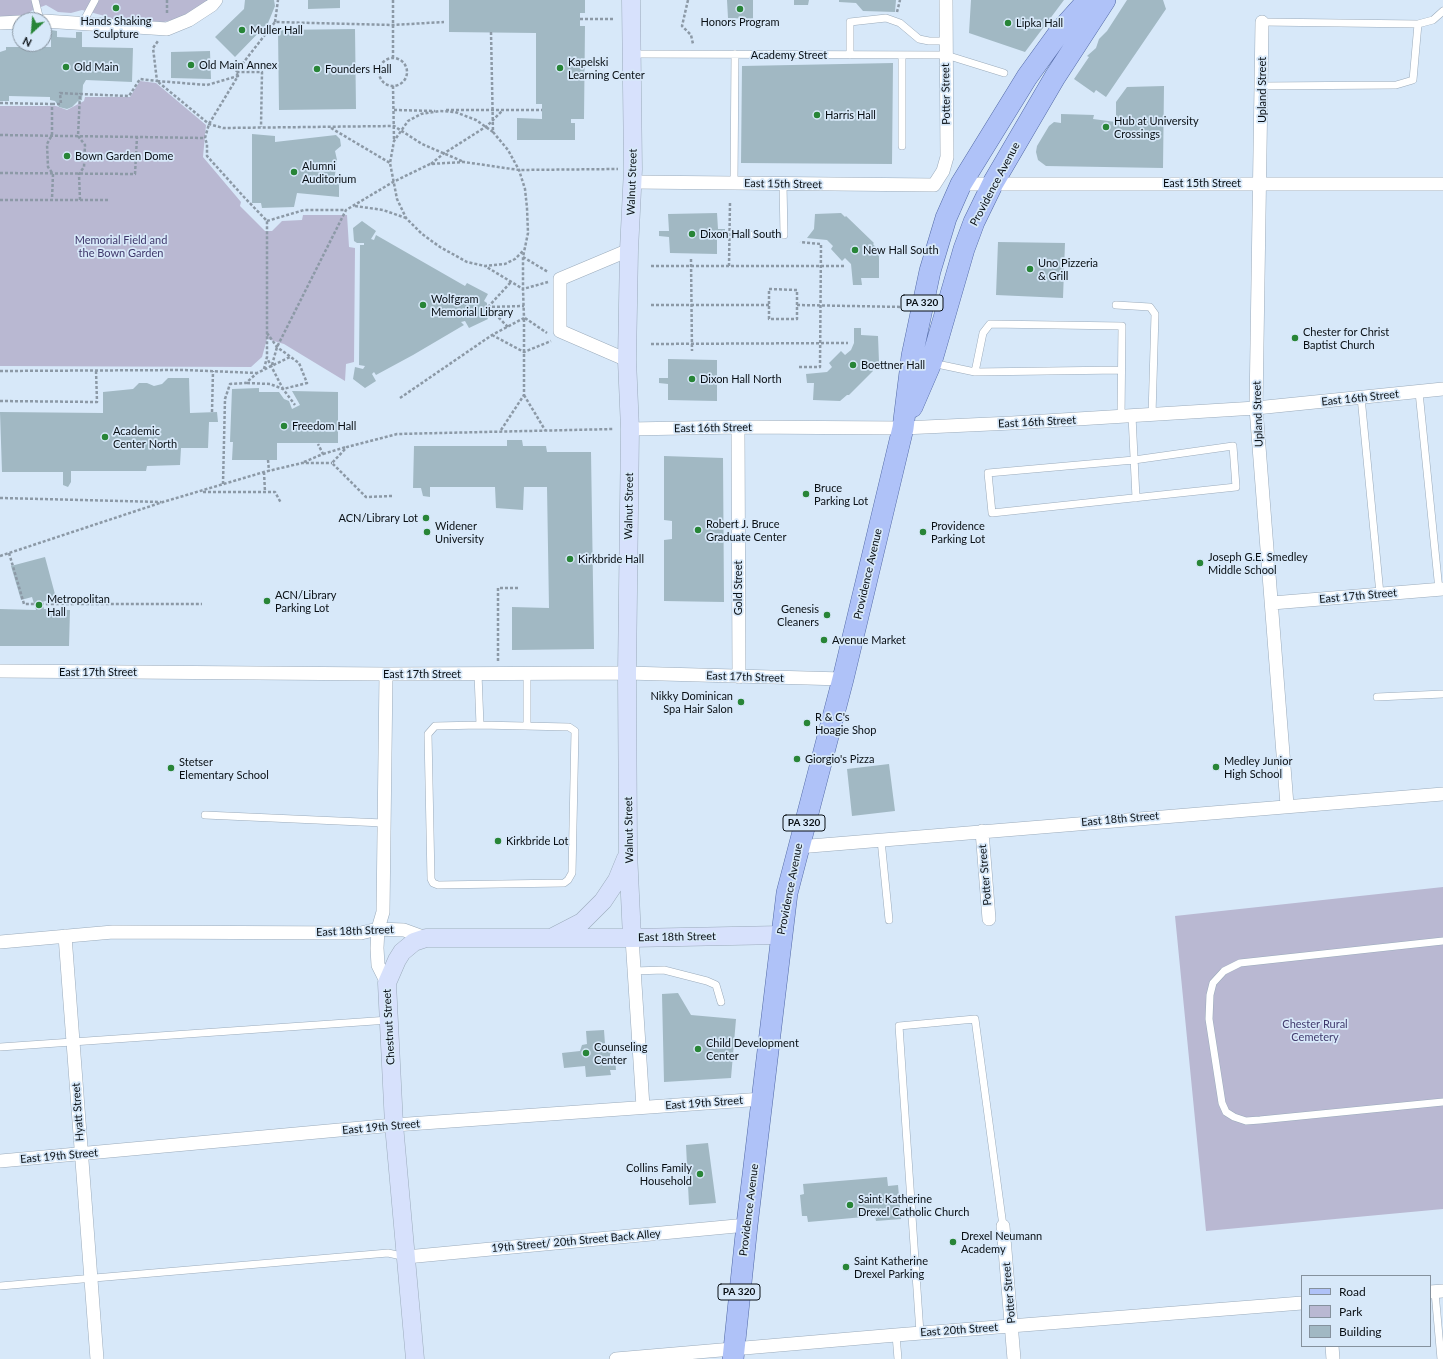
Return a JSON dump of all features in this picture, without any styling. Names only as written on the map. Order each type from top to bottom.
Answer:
[{"type":"main road","name":"Providence Avenue","points":[[733,1354],[787,893],[843,679],[903,428],[912,356],[922,307],[944,225],[961,184],[1026,77],[1061,30],[1088,0]]},
{"type":"main road","name":"Providence Avenue","points":[[903,428],[931,363],[964,249],[974,222],[993,184],[1055,77],[1105,0]]},
{"type":"street","points":[[52,22],[167,29],[189,20],[212,5],[216,0]]},
{"type":"street","name":"Walnut Street","points":[[631,0],[633,176],[629,250],[627,360],[630,429],[627,673],[628,852],[634,970],[644,1107]]},
{"type":"street","name":"Potter Street","points":[[934,185],[943,171],[947,157],[946,0]]},
{"type":"street","points":[[0,23],[12,22]]},
{"type":"street","name":"Upland Street","points":[[1262,22],[1256,408],[1287,806]]},
{"type":"street","name":"East 15th Street","points":[[633,176],[734,183],[934,185]]},
{"type":"street","name":"East 15th Street","points":[[961,184],[1443,184]]},
{"type":"street","points":[[627,360],[558,335],[560,279],[629,250]]},
{"type":"street","name":"East 16th Street","points":[[630,429],[738,427],[903,428],[1126,417],[1256,408],[1443,389]]},
{"type":"street","name":"Gold Street","points":[[738,427],[739,677]]},
{"type":"street","name":"East 17th Street","points":[[1272,603],[1441,590]]},
{"type":"street","name":"East 17th Street","points":[[0,672],[386,674],[627,673],[843,679]]},
{"type":"street","name":"Chestnut Street","points":[[386,674],[383,912],[378,929],[378,965],[387,983],[394,1125],[415,1359]]},
{"type":"street","name":"East 18th Street","points":[[798,847],[1443,794]]},
{"type":"street","name":"Potter Street","points":[[982,831],[989,919]]},
{"type":"street","points":[[551,938],[582,922],[603,901],[618,880],[628,852]]},
{"type":"street","name":"East 18th Street","points":[[0,942],[113,932],[362,933],[378,929],[404,930],[426,938],[632,938],[781,935]]},
{"type":"street","name":"Hyatt Street","points":[[66,936],[97,1359]]},
{"type":"street","points":[[387,983],[402,952],[414,942],[426,938]]},
{"type":"street","name":"East 19th Street","points":[[0,1161],[394,1125],[763,1099]]},
{"type":"street","name":"19th Street/ 20th Street Back Alley","points":[[406,1257],[747,1225]]},
{"type":"street","name":"Potter Street","points":[[1003,1226],[1014,1359]]},
{"type":"street","name":"East 20th Street","points":[[616,1359],[733,1354],[896,1335],[1301,1303]]},
{"type":"street","points":[[1332,1347],[1333,1359]]},
{"type":"lane","points":[[35,0],[38,12]]},
{"type":"lane","points":[[82,24],[95,0]]},
{"type":"lane","points":[[1262,22],[1418,24],[1433,20],[1443,11]]},
{"type":"lane","points":[[850,55],[850,22],[886,18],[900,22],[919,39],[929,41],[946,41]]},
{"type":"lane","points":[[1262,86],[1396,86],[1413,80],[1418,24]]},
{"type":"lane","name":"Academy Street","points":[[632,54],[946,55],[1004,73]]},
{"type":"lane","points":[[734,183],[735,54]]},
{"type":"lane","points":[[902,55],[902,146]]},
{"type":"lane","points":[[744,235],[784,235],[783,184]]},
{"type":"lane","points":[[1116,305],[1150,307],[1155,314],[1152,415]]},
{"type":"lane","points":[[975,372],[982,333],[990,324],[1122,326],[1121,370],[1126,417],[1134,460],[1136,498]]},
{"type":"lane","points":[[931,363],[975,372],[1121,370]]},
{"type":"lane","points":[[1420,392],[1441,590]]},
{"type":"lane","points":[[1361,398],[1380,594]]},
{"type":"lane","points":[[1233,446],[1236,487],[992,513],[988,473],[1134,460],[1233,446]]},
{"type":"lane","points":[[527,673],[527,726]]},
{"type":"lane","points":[[478,674],[480,725]]},
{"type":"lane","points":[[1377,697],[1443,694]]},
{"type":"lane","points":[[480,725],[569,727],[575,731],[572,873],[568,880],[564,883],[438,885],[433,883],[431,879],[428,734],[435,726],[480,725]]},
{"type":"lane","points":[[205,815],[384,822]]},
{"type":"lane","points":[[881,840],[889,920]]},
{"type":"lane","points":[[1443,941],[1240,963],[1224,971],[1213,983],[1210,995],[1209,1019],[1222,1103],[1226,1112],[1234,1117],[1246,1121],[1260,1120],[1443,1102]]},
{"type":"lane","points":[[634,970],[664,970],[707,981],[716,985],[721,1002]]},
{"type":"lane","points":[[920,1333],[899,1026],[975,1019],[1003,1226]]},
{"type":"lane","points":[[0,1047],[389,1020]]},
{"type":"lane","points":[[0,1286],[388,1253],[406,1257]]},
{"type":"lane","points":[[1436,1292],[1441,1359]]},
{"type":"lane","points":[[896,1335],[898,1359]]},
{"type":"path","points":[[236,72],[275,22],[278,0]]},
{"type":"path","points":[[393,0],[393,58]]},
{"type":"path","points":[[688,0],[682,26],[691,35],[695,54]]},
{"type":"path","points":[[580,19],[632,19]]},
{"type":"path","points":[[275,22],[393,25],[444,22]]},
{"type":"path","points":[[167,29],[153,48],[157,81],[209,124],[223,128],[330,128],[394,126],[422,144],[464,162]]},
{"type":"path","points":[[491,32],[493,132]]},
{"type":"path","points":[[393,58],[401,61],[407,72],[401,83],[393,86],[381,79],[380,69],[384,61],[393,58]]},
{"type":"path","points":[[236,72],[238,76]]},
{"type":"path","points":[[236,72],[262,72],[261,127]]},
{"type":"path","points":[[0,103],[61,104],[60,93],[129,96],[140,79],[207,85],[238,76]]},
{"type":"path","points":[[238,76],[209,124],[205,138],[207,156],[267,221],[267,357],[264,369]]},
{"type":"path","points":[[393,86],[394,141],[390,163],[397,199],[406,218]]},
{"type":"path","points":[[80,94],[78,136],[85,145],[84,167],[79,174],[80,200]]},
{"type":"path","points":[[52,104],[52,135],[47,144],[48,167],[53,174],[52,199]]},
{"type":"path","points":[[394,141],[400,130],[408,121],[421,114],[456,109],[493,111],[542,110]]},
{"type":"path","points":[[394,110],[455,112],[476,120],[487,126],[493,132],[508,150],[519,170],[525,189],[528,208],[528,233],[523,251],[524,395],[545,430]]},
{"type":"path","points":[[267,221],[304,210],[346,210],[394,182],[430,164],[487,126],[502,111]]},
{"type":"path","points":[[330,128],[390,163]]},
{"type":"path","points":[[0,135],[205,138]]},
{"type":"path","points":[[0,173],[135,174],[137,137]]},
{"type":"path","points":[[430,164],[464,162],[519,170],[633,176]]},
{"type":"path","points":[[0,200],[109,200]]},
{"type":"path","points":[[729,266],[730,202]]},
{"type":"path","points":[[354,206],[383,210],[406,218],[440,247],[467,262],[485,266],[505,264],[515,259],[523,251]]},
{"type":"path","points":[[272,365],[277,347],[346,210]]},
{"type":"path","points":[[799,367],[820,367],[821,305],[821,244],[800,242]]},
{"type":"path","points":[[523,257],[560,279]]},
{"type":"path","points":[[691,259],[692,351]]},
{"type":"path","points":[[485,266],[523,289],[560,279]]},
{"type":"path","points":[[651,266],[845,266]]},
{"type":"path","points":[[487,307],[511,282]]},
{"type":"path","points":[[769,289],[797,290],[797,319],[769,319],[769,305],[769,289]]},
{"type":"path","points":[[651,305],[769,305]]},
{"type":"path","points":[[797,305],[922,307]]},
{"type":"path","points":[[487,307],[524,306]]},
{"type":"path","points":[[487,307],[508,327]]},
{"type":"path","points":[[524,318],[558,335]]},
{"type":"path","points":[[400,398],[492,335],[524,318]]},
{"type":"path","points":[[224,484],[225,399],[230,384],[270,384],[283,389],[308,383],[299,364],[277,347],[267,333]]},
{"type":"path","points":[[492,335],[524,352]]},
{"type":"path","points":[[524,352],[558,335]]},
{"type":"path","points":[[651,344],[848,343]]},
{"type":"path","points":[[267,357],[283,389],[295,405]]},
{"type":"path","points":[[246,383],[256,373],[290,357]]},
{"type":"path","points":[[0,371],[96,370],[256,373]]},
{"type":"path","points":[[0,401],[97,402],[96,370]]},
{"type":"path","points":[[212,412],[213,371]]},
{"type":"path","points":[[501,430],[524,395]]},
{"type":"path","points":[[0,556],[163,502],[201,492],[264,472],[302,463],[323,454],[347,447],[397,434],[501,430],[630,429]]},
{"type":"path","points":[[318,444],[323,454]]},
{"type":"path","points":[[332,463],[347,447]]},
{"type":"path","points":[[268,460],[269,471]]},
{"type":"path","points":[[302,463],[332,463],[366,497],[392,496]]},
{"type":"path","points":[[264,472],[265,492]]},
{"type":"path","points":[[201,492],[275,492],[281,503]]},
{"type":"path","points":[[0,498],[163,502]]},
{"type":"path","points":[[10,553],[24,604],[202,604]]},
{"type":"path","points":[[500,674],[497,659],[498,588],[520,588]]},
{"type":"green space","points":[[0,0],[207,0],[199,9],[180,18],[164,22],[114,20],[82,10],[71,13],[58,12],[46,5],[30,12],[12,12],[12,18],[0,19]]},
{"type":"green space","name":"Memorial Field and the Bown Garden","points":[[140,81],[156,83],[206,125],[203,157],[241,202],[240,206],[265,231],[272,231],[282,221],[302,220],[303,215],[347,215],[349,247],[355,248],[354,362],[346,364],[345,381],[284,344],[267,339],[262,357],[251,367],[0,366],[0,106],[56,106],[67,110],[84,101],[85,97],[130,97]]},
{"type":"green space","name":"Chester Rural Cemetery","points":[[1443,887],[1443,1209],[1206,1231],[1175,916]]},
{"type":"building","name":"Muller Hall","points":[[245,0],[274,0],[275,6],[268,23],[235,57],[215,37],[244,9]]},
{"type":"building","points":[[308,0],[340,0],[340,8],[308,9]]},
{"type":"building","name":"Kapelski Learning Center","points":[[449,0],[585,0],[585,13],[580,13],[580,26],[585,26],[584,119],[571,119],[571,123],[575,123],[575,140],[517,140],[517,118],[542,119],[542,104],[536,104],[536,33],[449,32]]},
{"type":"building","name":"Honors Program","points":[[727,0],[753,0],[753,19],[728,18]]},
{"type":"building","points":[[794,0],[809,0],[808,5],[794,5]]},
{"type":"building","points":[[839,0],[896,0],[895,12],[863,11],[856,3],[839,2]]},
{"type":"building","name":"Lipka Hall","points":[[971,0],[1064,0],[1025,52],[969,33]]},
{"type":"building","points":[[1127,0],[1163,0],[1166,9],[1106,97],[1096,90],[1094,93],[1074,79],[1089,57],[1087,56],[1096,48],[1099,39],[1107,31]]},
{"type":"building","name":"Founders Hall","points":[[355,29],[356,109],[279,110],[278,30]]},
{"type":"building","name":"Old Main","points":[[52,30],[57,31],[57,37],[76,38],[76,32],[82,32],[82,47],[133,48],[132,82],[86,80],[83,85],[82,100],[78,101],[72,107],[67,109],[59,107],[55,101],[50,100],[50,97],[9,96],[9,101],[0,101],[0,52],[6,50],[6,47],[12,47],[12,52],[52,52]]},
{"type":"building","name":"Old Main Annex","points":[[210,51],[211,79],[171,78],[171,52]]},
{"type":"building","name":"Harris Hall","points":[[893,63],[892,164],[741,163],[742,66]]},
{"type":"building","name":"Hub at University Crossings","points":[[1164,86],[1163,168],[1046,166],[1038,160],[1036,152],[1037,146],[1049,126],[1054,122],[1061,123],[1061,114],[1094,115],[1093,119],[1116,122],[1116,102],[1127,87]]},
{"type":"building","name":"Alumni Auditorium","points":[[252,134],[275,136],[275,142],[336,135],[340,139],[341,146],[335,151],[337,160],[334,182],[339,182],[339,197],[297,193],[294,207],[262,208],[261,203],[252,203]]},
{"type":"building","name":"Dixon Hall South","points":[[717,213],[718,229],[725,229],[725,237],[717,237],[717,254],[670,253],[669,237],[659,236],[659,231],[669,231],[668,214]]},
{"type":"building","name":"New Hall South","points":[[841,213],[874,243],[873,244],[879,251],[879,278],[861,278],[862,285],[853,285],[851,264],[845,258],[842,261],[831,249],[833,246],[827,240],[807,238],[814,229],[815,214]]},
{"type":"building","name":"Wolfgram Memorial Library","points":[[362,221],[376,231],[371,239],[374,240],[376,235],[465,286],[467,283],[488,294],[484,301],[487,303],[487,311],[484,312],[488,319],[469,328],[465,321],[461,322],[464,325],[413,355],[376,375],[374,372],[372,374],[376,381],[365,388],[353,379],[355,367],[363,369],[365,366],[359,365],[360,245],[364,245],[364,243],[357,243],[354,241],[353,228]]},
{"type":"building","name":"Uno Pizzeria & Grill","points":[[998,242],[1065,243],[1063,298],[996,295]]},
{"type":"building","name":"Boettner Hall","points":[[854,328],[861,328],[861,335],[878,336],[879,362],[872,369],[873,371],[849,395],[840,401],[813,400],[814,383],[807,383],[806,374],[827,372],[832,367],[829,363],[841,351],[845,355],[851,350],[854,343]]},
{"type":"building","name":"Dixon Hall North","points":[[668,359],[717,360],[717,376],[726,376],[726,384],[717,384],[717,401],[668,400],[668,384],[659,383],[659,378],[668,378]]},
{"type":"building","name":"Academic Center North","points":[[168,378],[189,378],[190,413],[217,412],[218,422],[209,422],[208,448],[181,448],[180,465],[147,466],[146,471],[71,471],[71,482],[68,487],[63,485],[63,472],[2,472],[0,412],[103,413],[103,392],[133,389],[139,383],[147,383],[154,386],[162,384]]},
{"type":"building","name":"Freedom Hall","points":[[259,388],[259,392],[279,392],[284,399],[289,401],[292,409],[300,405],[292,391],[338,392],[338,443],[277,443],[277,460],[232,460],[233,442],[230,442],[232,389]]},
{"type":"building","name":"Kirkbride Hall","points":[[507,440],[522,440],[523,446],[546,446],[547,452],[591,452],[594,649],[512,650],[512,607],[549,608],[547,487],[524,487],[523,510],[496,508],[495,487],[430,487],[430,497],[423,496],[421,488],[413,488],[414,446],[507,446]]},
{"type":"building","name":"Robert J. Bruce Graduate Center","points":[[664,456],[723,458],[724,602],[664,601],[664,540],[672,539],[672,521],[664,520]]},
{"type":"building","name":"Metropolitan Hall","points":[[45,557],[56,598],[42,602],[44,609],[70,610],[69,646],[0,646],[0,609],[36,610],[32,597],[21,600],[11,566]]},
{"type":"building","points":[[889,764],[895,811],[852,816],[847,769]]},
{"type":"building","name":"Child Development Center","points":[[678,993],[691,1015],[736,1019],[731,1078],[664,1082],[662,994]]},
{"type":"building","name":"Counseling Center","points":[[604,1030],[605,1044],[610,1044],[612,1046],[613,1051],[610,1054],[610,1057],[615,1057],[616,1070],[610,1070],[611,1075],[586,1077],[585,1066],[564,1068],[562,1053],[580,1051],[582,1045],[587,1044],[586,1031]]},
{"type":"building","name":"Collins Family Household","points":[[708,1143],[716,1203],[689,1205],[686,1145]]},
{"type":"building","name":"Saint Katherine Drexel Catholic Church","points":[[887,1177],[888,1186],[898,1185],[901,1219],[876,1221],[875,1216],[808,1222],[807,1216],[802,1216],[800,1195],[804,1194],[803,1184]]},
{"type":"place","name":"Hands Shaking Sculpture","points":[[116,8]]},
{"type":"place","name":"Honors Program","points":[[740,9]]},
{"type":"place","name":"Lipka Hall","points":[[1008,23]]},
{"type":"place","name":"Muller Hall","points":[[242,30]]},
{"type":"place","name":"Old Main Annex","points":[[191,65]]},
{"type":"place","name":"Old Main","points":[[66,67]]},
{"type":"place","name":"Kapelski Learning Center","points":[[560,68]]},
{"type":"place","name":"Founders Hall","points":[[317,69]]},
{"type":"place","name":"Harris Hall","points":[[817,115]]},
{"type":"place","name":"Hub at University Crossings","points":[[1106,127]]},
{"type":"place","name":"Bown Garden Dome","points":[[67,156]]},
{"type":"place","name":"Alumni Auditorium","points":[[294,172]]},
{"type":"place","name":"Dixon Hall South","points":[[692,234]]},
{"type":"place","name":"New Hall South","points":[[855,250]]},
{"type":"place","name":"Uno Pizzeria & Grill","points":[[1030,269]]},
{"type":"place","name":"Wolfgram Memorial Library","points":[[423,305]]},
{"type":"place","name":"Chester for Christ Baptist Church","points":[[1295,338]]},
{"type":"place","name":"Boettner Hall","points":[[853,365]]},
{"type":"place","name":"Dixon Hall North","points":[[692,379]]},
{"type":"place","name":"Freedom Hall","points":[[284,426]]},
{"type":"place","name":"Academic Center North","points":[[105,437]]},
{"type":"place","name":"Bruce Parking Lot","points":[[806,494]]},
{"type":"place","name":"ACN/Library Lot","points":[[426,518]]},
{"type":"place","name":"Robert J. Bruce Graduate Center","points":[[698,530]]},
{"type":"place","name":"Widener University","points":[[427,532]]},
{"type":"place","name":"Providence Parking Lot","points":[[923,532]]},
{"type":"place","name":"Kirkbride Hall","points":[[570,559]]},
{"type":"place","name":"Joseph G.E. Smedley Middle School","points":[[1200,563]]},
{"type":"place","name":"ACN/Library Parking Lot","points":[[267,601]]},
{"type":"place","name":"Metropolitan Hall","points":[[39,605]]},
{"type":"place","name":"Genesis Cleaners","points":[[827,615]]},
{"type":"place","name":"Avenue Market","points":[[824,640]]},
{"type":"place","name":"Nikky Dominican Spa Hair Salon","points":[[741,702]]},
{"type":"place","name":"R & C's Hoagie Shop","points":[[807,723]]},
{"type":"place","name":"Giorgio's Pizza","points":[[797,759]]},
{"type":"place","name":"Medley Junior High School","points":[[1216,767]]},
{"type":"place","name":"Stetser Elementary School","points":[[171,768]]},
{"type":"place","name":"Kirkbride Lot","points":[[498,841]]},
{"type":"place","name":"Child Development Center","points":[[698,1049]]},
{"type":"place","name":"Counseling Center","points":[[586,1053]]},
{"type":"place","name":"Collins Family Household","points":[[700,1174]]},
{"type":"place","name":"Saint Katherine Drexel Catholic Church","points":[[850,1205]]},
{"type":"place","name":"Drexel Neumann Academy","points":[[953,1242]]},
{"type":"place","name":"Saint Katherine Drexel Parking","points":[[846,1267]]}]
